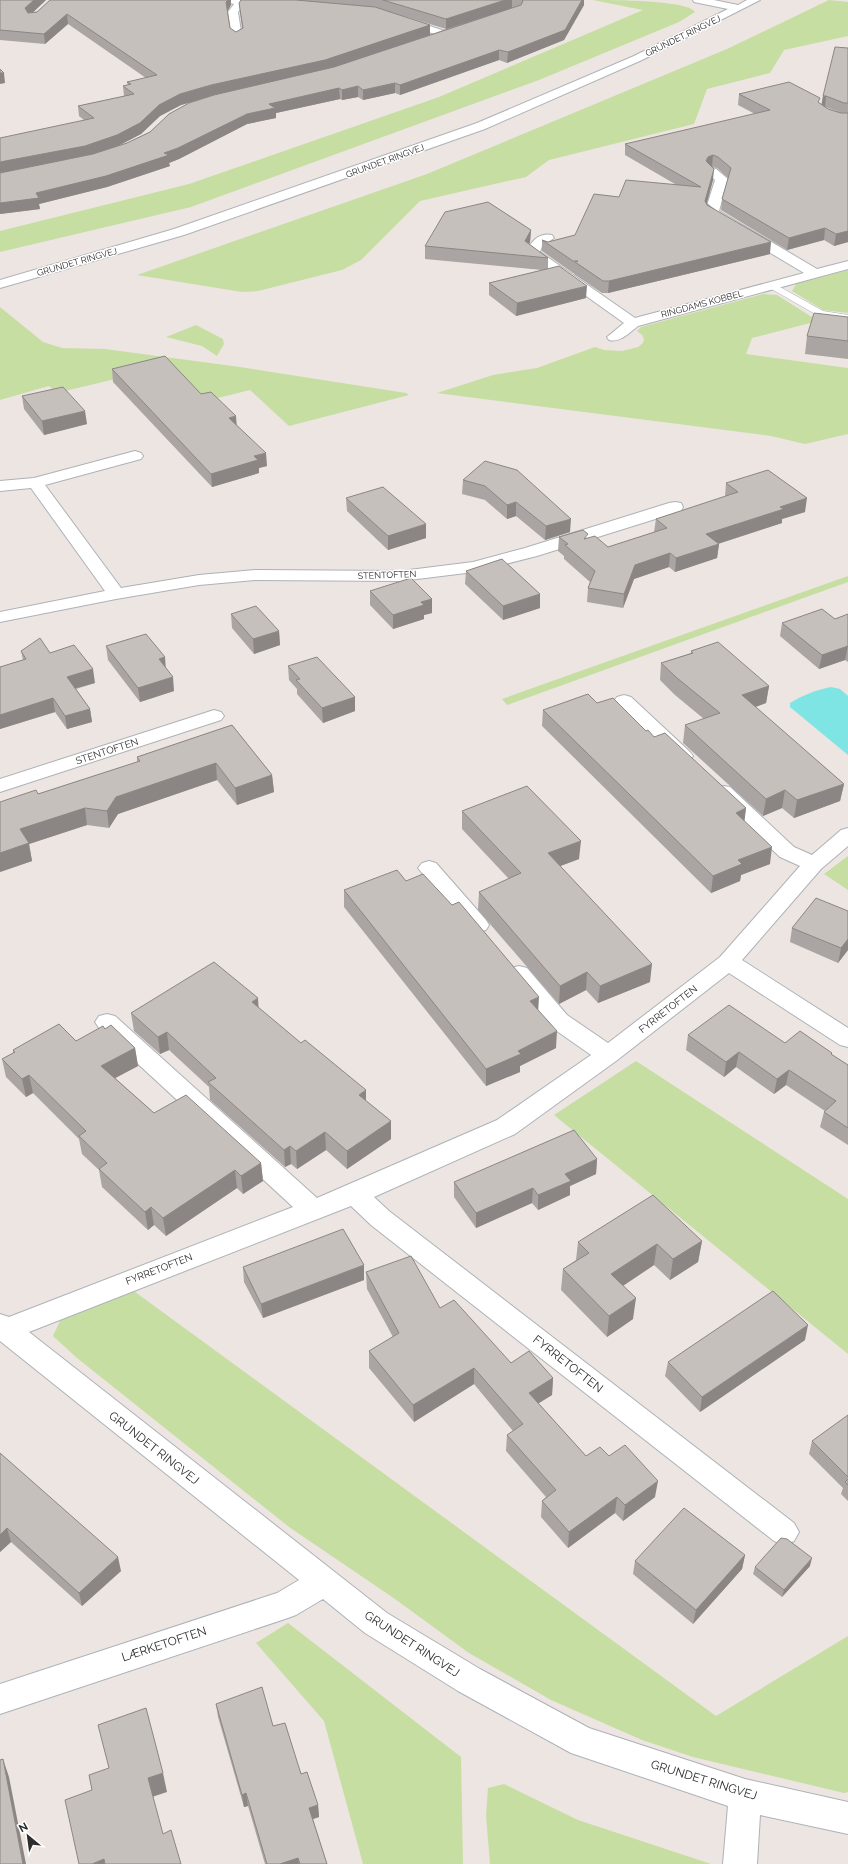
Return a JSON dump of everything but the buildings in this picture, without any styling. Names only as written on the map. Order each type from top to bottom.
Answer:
[{"type":"street","points":[[229,0],[280,4]]},
{"type":"street","points":[[698,0],[739,8]]},
{"type":"street","name":"GRUNDET RINGVEJ","points":[[0,284],[179,232],[480,126],[638,58],[755,0]]},
{"type":"street","points":[[236,38],[233,12],[242,1]]},
{"type":"street","points":[[390,17],[447,35]]},
{"type":"street","points":[[425,42],[460,30]]},
{"type":"street","points":[[712,172],[722,179],[712,212],[814,273]]},
{"type":"street","points":[[547,238],[536,244],[532,253],[633,323]]},
{"type":"street","name":"RINGDAMS KOBBEL","points":[[614,337],[633,323],[848,265]]},
{"type":"street","points":[[0,486],[35,483],[135,456]]},
{"type":"street","points":[[35,483],[116,594]]},
{"type":"street","name":"STENTOFTEN","points":[[0,617],[116,594],[199,580],[255,575],[401,576],[474,567],[531,552],[675,507]]},
{"type":"street","points":[[624,701],[787,852],[814,864]]},
{"type":"street","name":"STENTOFTEN","points":[[0,786],[214,716]]},
{"type":"street","name":"FYRRETOFTEN","points":[[3,1327],[355,1194],[506,1127],[608,1055],[728,962],[814,864],[848,835]]},
{"type":"street","points":[[428,868],[488,938]]},
{"type":"street","points":[[504,956],[559,1020],[608,1055]]},
{"type":"street","points":[[728,962],[848,1039]]},
{"type":"street","points":[[107,1022],[312,1209]]},
{"type":"street","name":"FYRRETOFTEN","points":[[355,1194],[386,1223],[784,1532]]},
{"type":"street","name":"GRUNDET RINGVEJ","points":[[3,1327],[376,1623],[469,1680],[582,1742],[745,1795],[848,1818]]},
{"type":"street","name":"LÆRKETOFTEN","points":[[0,1699],[285,1605],[324,1582]]},
{"type":"street","points":[[740,1864],[745,1795]]},
{"type":"lane","points":[[771,285],[820,313],[848,318]]},
{"type":"green space","points":[[593,0],[665,3],[690,8],[695,12],[679,22],[539,80],[191,207],[0,252],[0,231],[189,184],[439,97],[643,10]]},
{"type":"green space","points":[[829,0],[848,2],[848,36],[784,50],[770,73],[707,89],[694,124],[549,160],[526,177],[420,201],[361,260],[342,270],[258,291],[242,292],[137,275],[427,174],[727,49]]},
{"type":"green space","points":[[848,270],[848,313],[823,310],[792,291],[796,284]]},
{"type":"green space","points":[[763,294],[777,295],[818,321],[752,338],[746,354],[848,368],[848,434],[805,444],[771,436],[437,393],[493,375],[537,368],[595,347],[604,350],[622,351],[638,347],[643,343],[644,339],[637,331],[641,327]]},
{"type":"green space","points":[[0,307],[43,342],[62,348],[105,349],[240,367],[406,393],[409,395],[289,426],[250,390],[206,401],[169,366],[57,393],[49,386],[0,400]]},
{"type":"green space","points":[[196,325],[223,339],[224,344],[217,356],[202,346],[166,337]]},
{"type":"green space","points":[[848,576],[848,582],[507,705],[502,699]]},
{"type":"green space","points":[[848,856],[848,890],[824,874]]},
{"type":"green space","points":[[636,1061],[848,1199],[848,1354],[554,1115]]},
{"type":"green space","points":[[131,1289],[716,1716],[848,1636],[848,1792],[844,1793],[693,1757],[642,1740],[551,1700],[469,1653],[395,1599],[289,1527],[77,1358],[53,1336],[61,1319]]},
{"type":"green space","points":[[288,1623],[461,1757],[463,1864],[363,1864],[324,1721],[256,1643]]},
{"type":"green space","points":[[504,1784],[578,1820],[711,1864],[490,1864],[486,1816],[488,1788]]},
{"type":"water","points":[[831,687],[840,689],[848,696],[848,755],[790,707],[790,703],[800,698],[815,691]]}]
